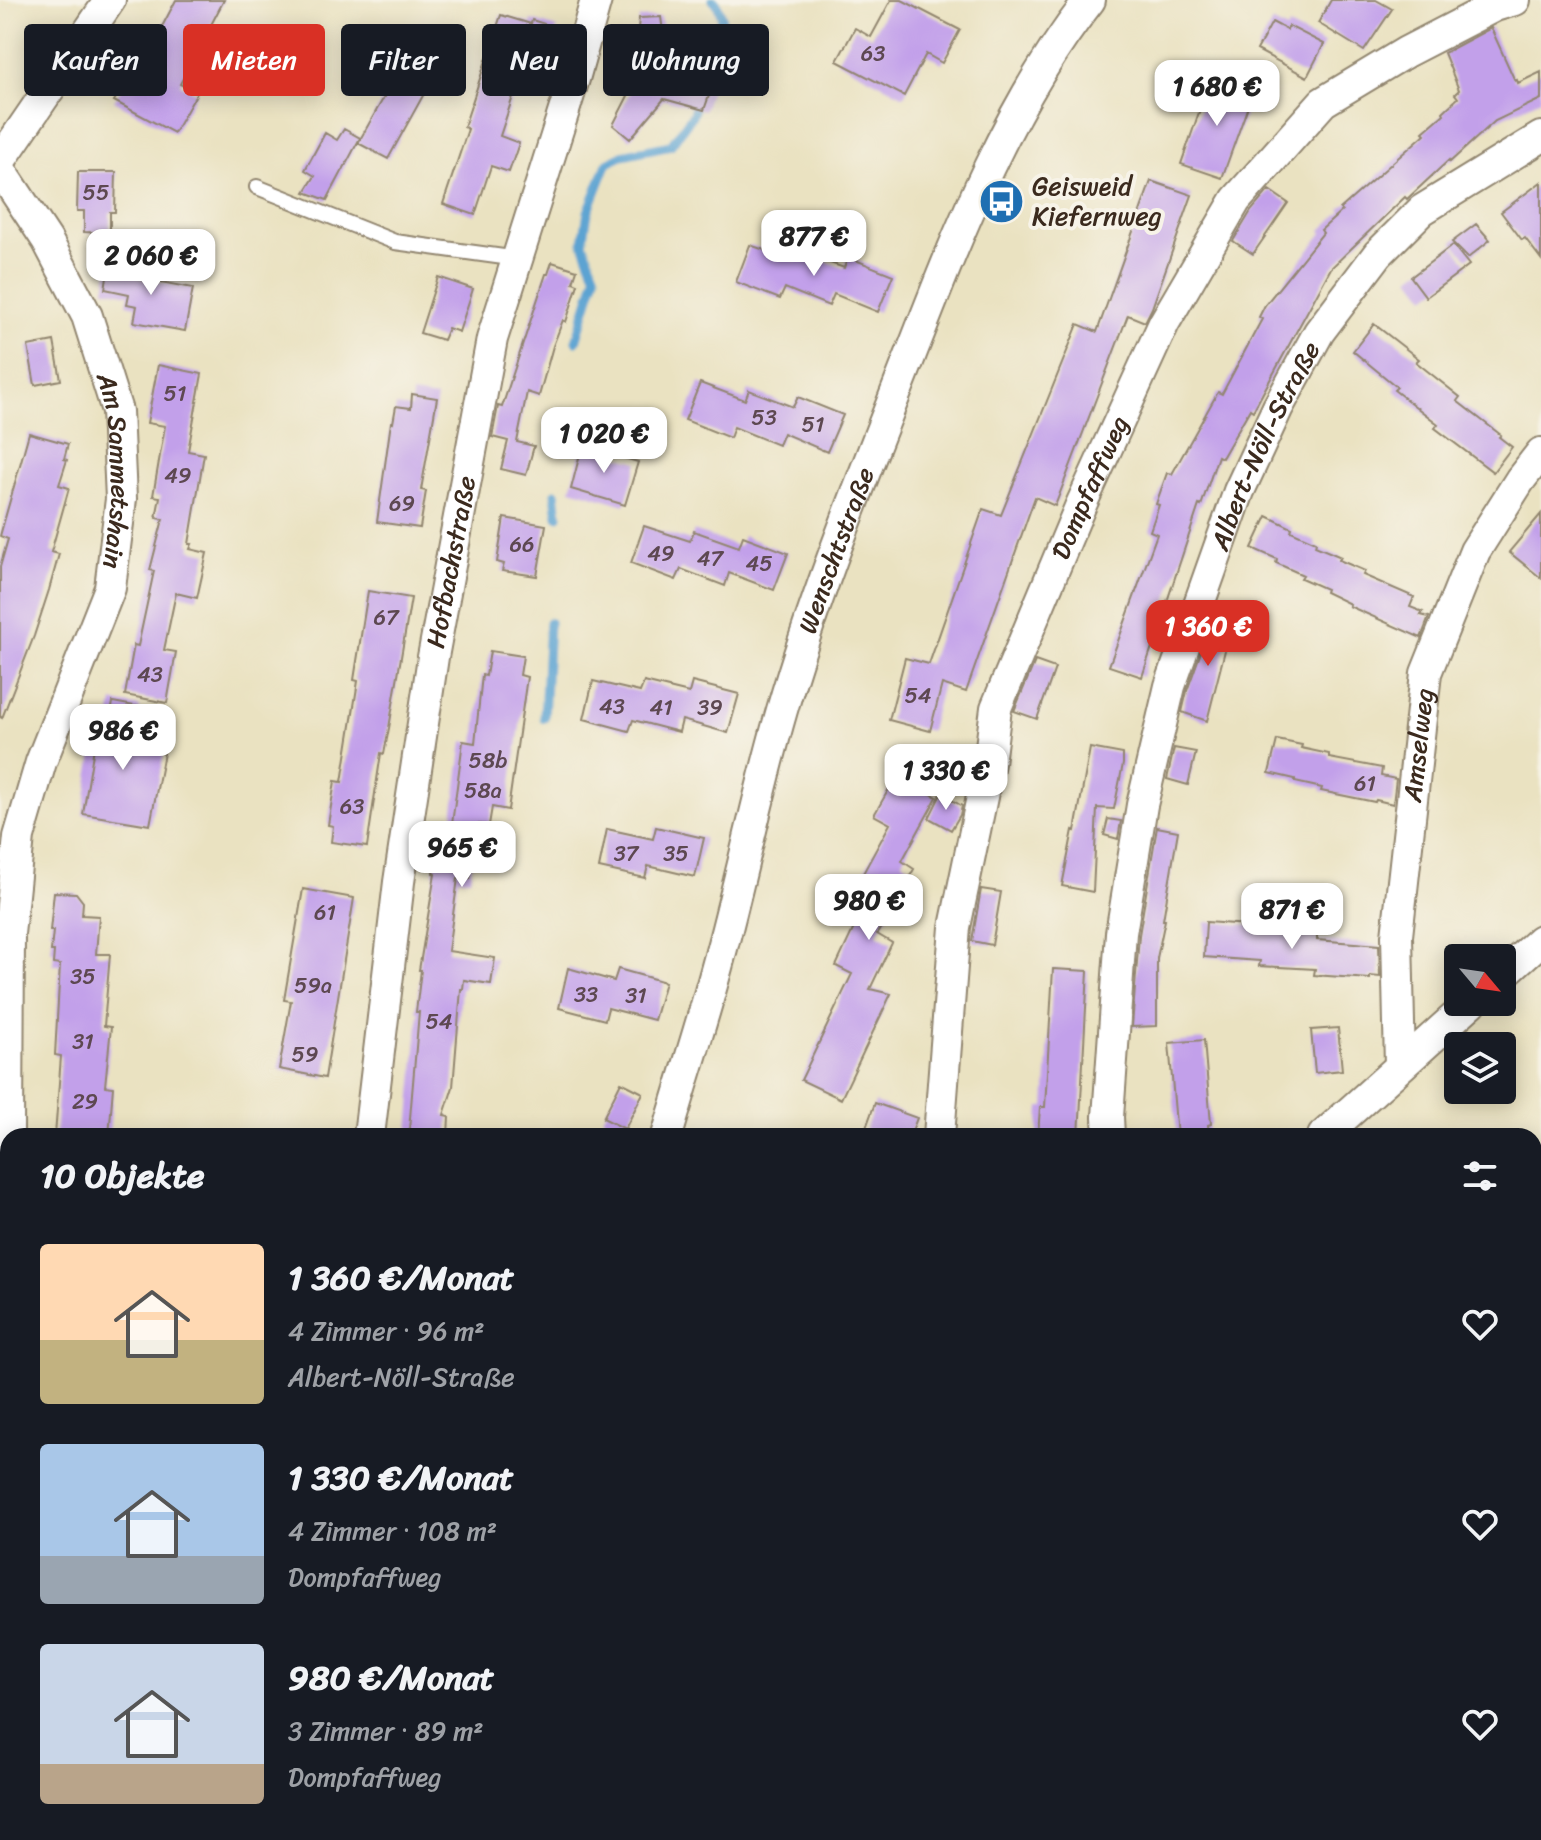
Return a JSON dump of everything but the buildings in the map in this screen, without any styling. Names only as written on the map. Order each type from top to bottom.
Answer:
[{"type":"street","points":[[0,161],[110,0]]},
{"type":"street","name":"Hofbachstraße","points":[[370,1128],[399,882],[433,657],[492,339],[596,0]]},
{"type":"street","name":"Wenschtstraße","points":[[669,1128],[721,952],[782,711],[825,574],[952,249],[985,177],[1017,109],[1069,27],[1090,0]]},
{"type":"street","name":"Dompfaffweg","points":[[940,1128],[955,927],[989,763],[996,708],[1080,507],[1164,323],[1236,200],[1323,102],[1406,52],[1495,6],[1515,0]]},
{"type":"street","name":"Albert-Nöll-Straße","points":[[1109,1128],[1121,933],[1142,805],[1170,686],[1239,491],[1278,407],[1319,332],[1378,254],[1422,210],[1541,137]]},
{"type":"street","name":"Am Sammetshain","points":[[0,169],[47,240],[87,316],[117,411],[121,499],[110,588],[41,762],[19,837],[9,934],[8,1128]]},
{"type":"street","name":"Amselweg","points":[[1400,1066],[1397,936],[1426,673],[1475,551],[1541,453]]},
{"type":"street","points":[[1516,962],[1541,940]]},
{"type":"street","points":[[1332,1128],[1456,1016]]},
{"type":"lane","points":[[257,187],[395,242],[519,259]]},
{"type":"waterway","points":[[576,341],[596,276],[583,243],[588,212],[607,164],[622,155],[671,145],[693,114],[722,17],[713,0]]},
{"type":"waterway","points":[[555,493],[558,516]]},
{"type":"waterway","points":[[544,718],[549,622]]},
{"type":"place","name":"Geisweid Kiefernweg","points":[[1001,201]]}]
